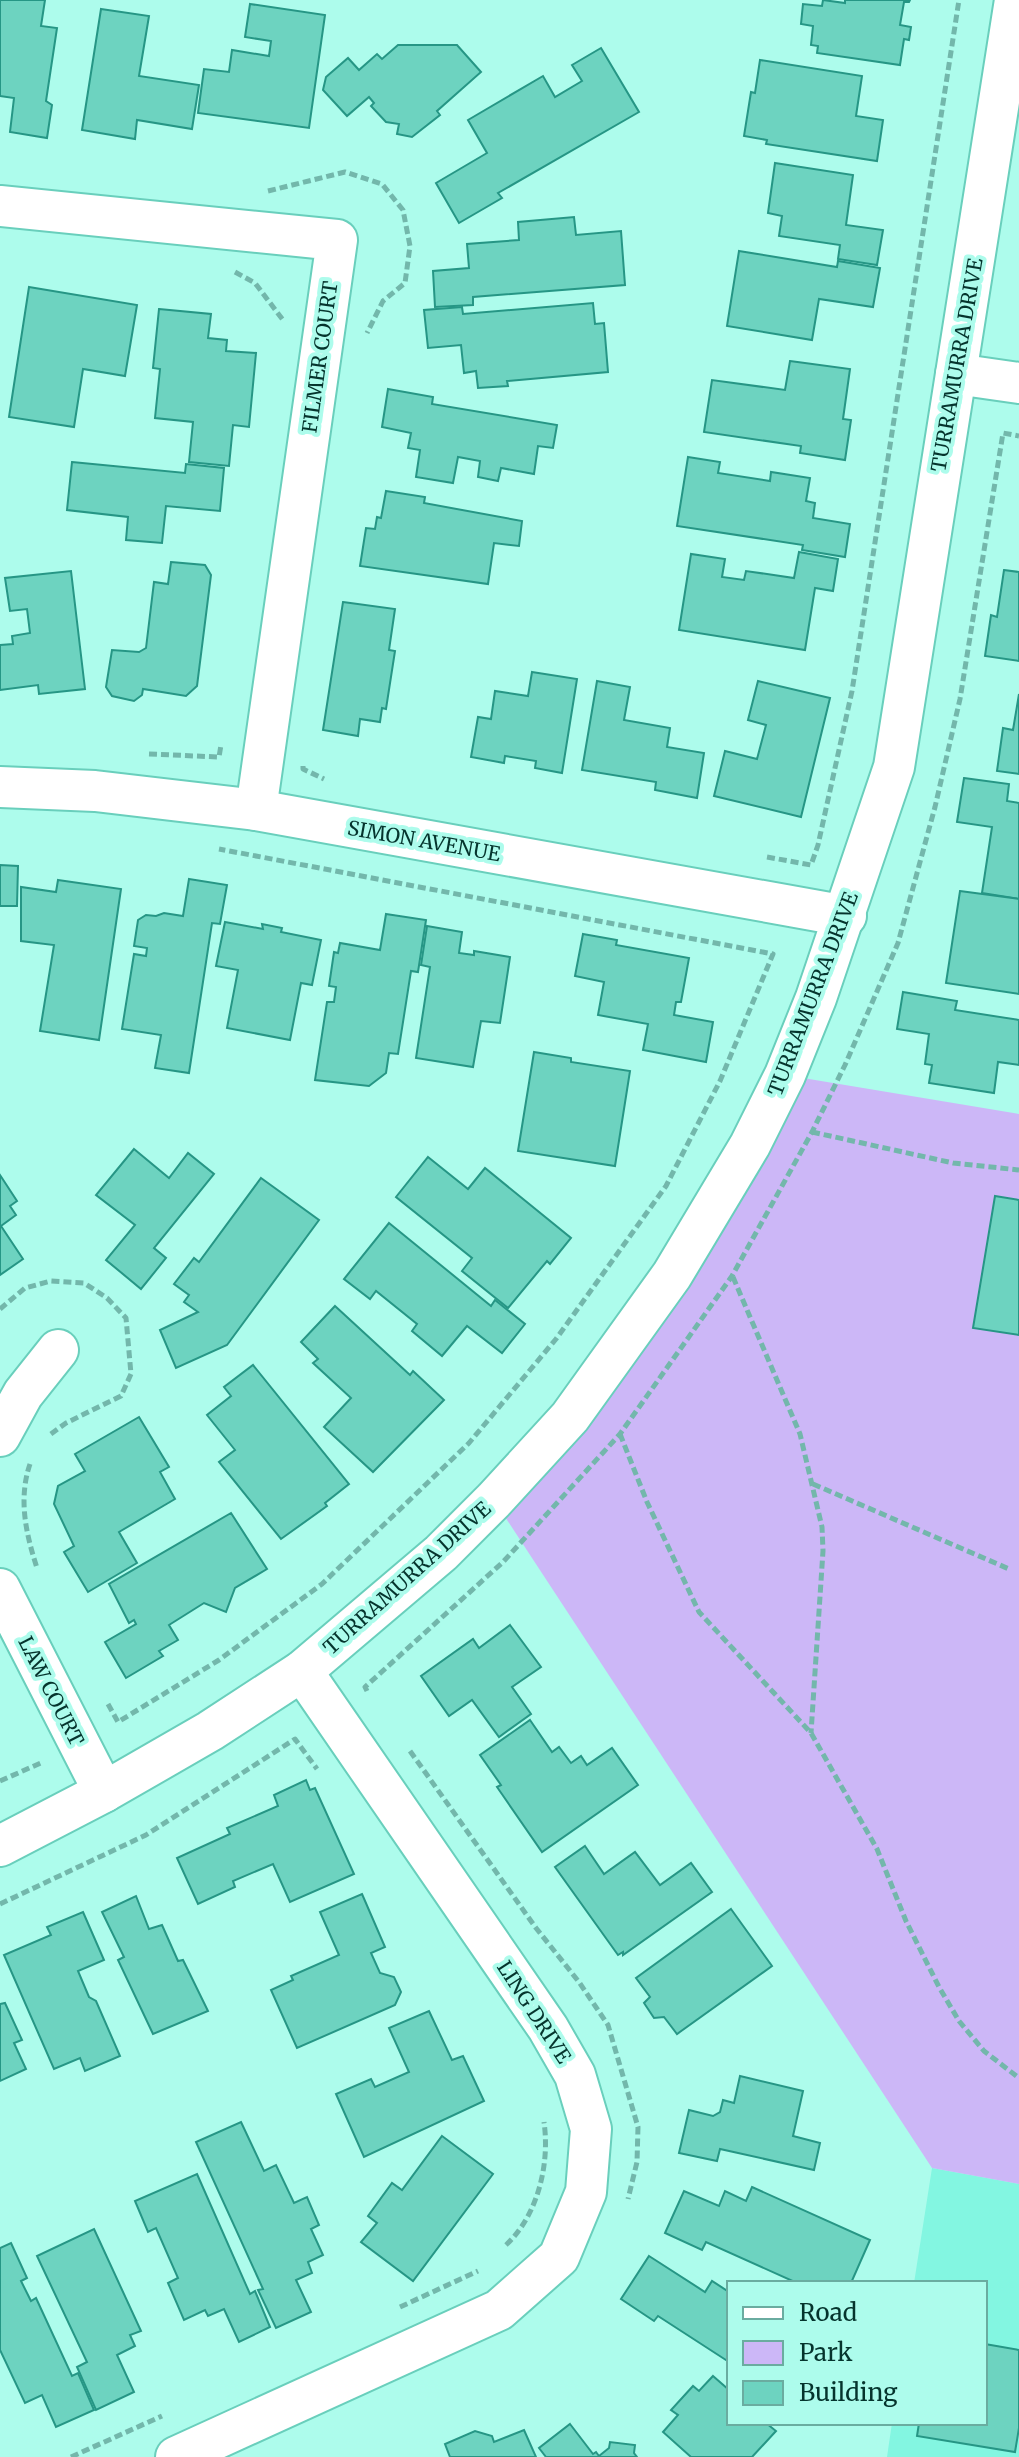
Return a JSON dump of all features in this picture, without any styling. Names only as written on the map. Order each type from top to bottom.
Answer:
[{"type":"street","name":"TURRAMURRA DRIVE","points":[[0,1846],[104,1792],[210,1731],[302,1671],[441,1553],[570,1417],[672,1275],[750,1145],[785,1075],[846,916],[894,767],[1015,0]]},
{"type":"street","name":"FILMER COURT","points":[[0,206],[337,240],[256,810]]},
{"type":"street","points":[[956,374],[1019,383]]},
{"type":"street","name":"SIMON AVENUE","points":[[0,787],[95,791],[256,810],[846,916]]},
{"type":"street","points":[[0,1436],[23,1394],[58,1350]]},
{"type":"street","name":"LAW COURT","points":[[0,1589],[104,1792]]},
{"type":"street","name":"LING DRIVE","points":[[176,2457],[499,2310],[559,2257],[586,2192],[591,2129],[575,2075],[548,2028],[302,1671]]},
{"type":"path","points":[[811,865],[852,691],[959,0]]},
{"type":"path","points":[[233,270],[255,283],[264,294],[283,318],[284,334]]},
{"type":"path","points":[[1003,433],[1019,436]]},
{"type":"path","points":[[219,757],[222,741]]},
{"type":"path","points":[[104,1697],[118,1722],[219,1660],[322,1584],[469,1443],[556,1339],[666,1186],[720,1081],[773,954],[208,847]]},
{"type":"path","points":[[812,1132],[953,1163],[1019,1170]]},
{"type":"path","points":[[732,1276],[800,1434],[822,1527],[811,1733]]},
{"type":"path","points":[[0,1309],[25,1288],[51,1281],[84,1283],[107,1298],[126,1318],[131,1374],[121,1396],[66,1423],[46,1438]]},
{"type":"path","points":[[620,1434],[647,1502],[699,1612],[811,1733],[877,1849],[906,1921],[959,2021],[984,2051],[1019,2078]]},
{"type":"path","points":[[34,1457],[28,1466],[24,1514],[28,1543],[39,1577]]},
{"type":"path","points":[[812,1484],[1009,1569]]},
{"type":"path","points":[[365,1687],[374,1700]]},
{"type":"path","points":[[0,1904],[146,1835],[295,1739],[322,1777]]},
{"type":"path","points":[[410,1751],[608,2025],[638,2127],[637,2162],[625,2207]]},
{"type":"path","points":[[0,1781],[46,1761]]},
{"type":"path","points":[[499,2252],[510,2242],[530,2211],[543,2176],[546,2137],[543,2115]]},
{"type":"path","points":[[389,2312],[476,2272],[488,2262]]},
{"type":"path","points":[[71,2457],[172,2411]]},
{"type":"shaded area","points":[[932,2168],[1019,2184],[1019,2457],[887,2457],[892,2425],[987,2425],[987,2281],[914,2281]]},
{"type":"green space","points":[[785,1075],[1019,1114],[1019,2184],[932,2168],[494,1500]]},
{"type":"building","points":[[0,0],[45,0],[41,26],[57,28],[46,101],[52,105],[47,138],[10,132],[14,98],[0,96]]},
{"type":"building","points":[[823,0],[845,3],[845,0],[910,0],[904,2],[900,25],[911,27],[909,40],[904,39],[900,65],[817,53],[818,46],[811,45],[813,26],[801,24],[803,4],[822,6]]},
{"type":"building","points":[[250,4],[325,15],[309,128],[198,113],[204,69],[229,72],[232,50],[269,56],[271,41],[245,37]]},
{"type":"building","points":[[101,9],[149,16],[139,76],[199,85],[192,129],[137,120],[135,139],[82,130]]},
{"type":"building","points":[[398,45],[457,45],[481,72],[437,111],[440,115],[412,137],[397,134],[399,124],[386,122],[371,106],[374,103],[369,97],[347,116],[323,90],[326,77],[348,58],[359,70],[377,54],[382,59]]},
{"type":"building","points":[[601,48],[639,112],[498,193],[502,198],[459,223],[436,183],[487,153],[468,120],[543,76],[555,97],[582,81],[572,65]]},
{"type":"building","points":[[760,60],[862,76],[856,116],[883,120],[877,161],[766,144],[767,140],[744,136]]},
{"type":"building","points":[[775,163],[853,175],[846,225],[883,230],[877,265],[838,259],[840,245],[779,236],[782,216],[768,213]]},
{"type":"building","points":[[574,217],[576,235],[621,231],[625,285],[473,297],[473,305],[435,307],[433,271],[469,268],[467,244],[519,240],[518,222]]},
{"type":"building","points":[[739,251],[837,267],[838,261],[880,268],[873,307],[819,299],[812,340],[727,326]]},
{"type":"building","points":[[29,287],[137,305],[125,376],[83,369],[74,427],[9,417]]},
{"type":"building","points":[[593,303],[595,324],[604,323],[608,372],[507,381],[508,386],[478,388],[476,371],[464,373],[461,345],[428,348],[424,310],[462,307],[463,314]]},
{"type":"building","points":[[159,309],[211,314],[208,338],[227,340],[226,351],[256,353],[249,427],[233,425],[229,466],[189,462],[193,422],[155,418],[160,369],[153,368]]},
{"type":"building","points":[[790,361],[850,369],[843,419],[851,420],[845,460],[800,453],[801,446],[704,432],[712,380],[785,390]]},
{"type":"building","points":[[388,389],[433,397],[432,404],[557,425],[553,448],[538,446],[534,474],[501,468],[498,481],[478,477],[480,461],[458,457],[453,483],[416,477],[420,450],[408,448],[411,433],[382,427]]},
{"type":"building","points":[[688,457],[720,462],[718,473],[770,481],[771,472],[810,478],[806,501],[815,503],[813,518],[850,524],[845,557],[802,550],[803,545],[677,526]]},
{"type":"building","points":[[72,462],[185,473],[186,464],[224,468],[220,511],[166,506],[162,543],[126,540],[128,517],[67,510]]},
{"type":"building","points":[[386,491],[425,497],[424,503],[522,521],[519,546],[494,543],[488,584],[360,566],[366,528],[375,529],[377,517],[381,518]]},
{"type":"building","points":[[799,552],[838,559],[833,591],[815,588],[805,650],[679,630],[691,554],[725,559],[722,577],[744,580],[746,571],[794,578]]},
{"type":"building","points":[[171,562],[205,565],[211,575],[197,686],[186,696],[143,689],[142,695],[134,701],[112,696],[106,687],[112,650],[139,652],[146,648],[154,582],[168,584]]},
{"type":"building","points":[[1004,570],[1019,572],[1019,661],[985,656],[991,615],[997,617]]},
{"type":"building","points":[[71,571],[85,689],[39,694],[38,685],[0,690],[0,645],[13,644],[12,636],[30,633],[27,609],[10,611],[5,578]]},
{"type":"building","points":[[343,602],[395,609],[389,650],[395,651],[386,709],[382,708],[380,722],[360,719],[358,736],[323,730]]},
{"type":"building","points":[[532,672],[577,679],[562,773],[535,768],[536,761],[505,756],[504,763],[471,757],[478,717],[491,719],[495,691],[528,696]]},
{"type":"building","points":[[597,681],[630,687],[624,720],[670,728],[667,747],[704,753],[697,798],[655,790],[656,782],[582,770]]},
{"type":"building","points":[[758,681],[830,698],[801,817],[714,796],[725,751],[757,759],[766,725],[748,720]]},
{"type":"building","points":[[1019,694],[1019,774],[997,771],[1003,728],[1013,730]]},
{"type":"building","points":[[964,778],[1009,784],[1007,801],[1019,803],[1019,899],[982,893],[992,827],[957,822]]},
{"type":"building","points":[[0,865],[18,866],[17,906],[0,906]]},
{"type":"building","points":[[189,879],[227,885],[220,924],[212,923],[189,1073],[155,1068],[161,1035],[122,1029],[134,954],[146,956],[147,948],[134,946],[138,920],[146,915],[164,913],[183,916]]},
{"type":"building","points":[[58,880],[121,889],[99,1040],[40,1031],[54,945],[21,941],[21,887],[56,892]]},
{"type":"building","points":[[960,891],[1019,899],[1019,994],[946,983]]},
{"type":"building","points":[[386,914],[426,920],[418,972],[411,971],[398,1054],[389,1053],[386,1073],[369,1086],[315,1080],[327,1002],[334,1002],[336,987],[329,986],[334,952],[338,953],[340,943],[380,950]]},
{"type":"building","points":[[225,922],[263,929],[262,924],[282,928],[281,932],[321,940],[312,985],[301,983],[290,1040],[227,1028],[238,970],[216,966]]},
{"type":"building","points":[[427,926],[462,932],[459,953],[474,955],[474,951],[510,957],[500,1023],[481,1021],[473,1067],[416,1058],[430,967],[421,965]]},
{"type":"building","points":[[583,934],[617,940],[616,945],[689,958],[681,1002],[676,1002],[674,1015],[713,1022],[706,1062],[643,1050],[648,1024],[598,1015],[604,982],[575,976]]},
{"type":"building","points":[[903,992],[957,1001],[955,1010],[1019,1020],[1019,1065],[998,1062],[994,1093],[929,1083],[932,1065],[925,1064],[929,1034],[897,1029]]},
{"type":"building","points":[[534,1052],[571,1058],[571,1062],[630,1071],[615,1166],[518,1151]]},
{"type":"building","points":[[134,1149],[169,1178],[188,1153],[214,1174],[154,1248],[166,1258],[141,1289],[106,1260],[135,1225],[96,1195]]},
{"type":"building","points":[[428,1157],[468,1189],[485,1168],[571,1238],[550,1264],[547,1261],[508,1308],[462,1271],[472,1258],[396,1197]]},
{"type":"building","points":[[0,1175],[17,1201],[10,1206],[16,1215],[1,1226],[23,1259],[0,1275]]},
{"type":"building","points":[[261,1178],[319,1220],[227,1345],[176,1368],[160,1330],[198,1312],[184,1302],[189,1295],[174,1284],[194,1258],[199,1262]]},
{"type":"building","points":[[995,1196],[1019,1200],[1019,1335],[973,1328]]},
{"type":"building","points":[[389,1223],[491,1306],[495,1300],[525,1324],[502,1353],[467,1326],[442,1356],[412,1331],[417,1324],[376,1291],[370,1299],[344,1279]]},
{"type":"building","points":[[335,1306],[410,1375],[413,1371],[444,1400],[373,1472],[324,1427],[351,1398],[313,1363],[318,1359],[301,1342]]},
{"type":"building","points":[[253,1365],[349,1484],[325,1503],[327,1506],[281,1539],[219,1462],[235,1450],[207,1415],[231,1396],[224,1387]]},
{"type":"building","points":[[139,1417],[169,1467],[160,1472],[175,1499],[119,1532],[137,1563],[88,1592],[64,1552],[74,1546],[54,1504],[58,1486],[85,1471],[75,1454]]},
{"type":"building","points":[[231,1513],[267,1569],[235,1588],[226,1612],[204,1603],[169,1625],[178,1640],[159,1651],[163,1656],[126,1678],[105,1642],[136,1624],[134,1620],[129,1623],[109,1584]]},
{"type":"building","points":[[510,1625],[541,1667],[512,1687],[531,1714],[499,1737],[472,1700],[449,1716],[421,1676],[473,1639],[479,1648]]},
{"type":"building","points":[[530,1720],[552,1752],[559,1747],[571,1763],[581,1756],[587,1765],[612,1748],[638,1785],[542,1852],[497,1787],[501,1785],[480,1755]]},
{"type":"building","points":[[306,1780],[310,1790],[315,1788],[354,1874],[290,1902],[273,1864],[233,1881],[235,1887],[198,1904],[177,1858],[230,1834],[227,1828],[278,1806],[274,1795]]},
{"type":"building","points":[[585,1846],[604,1874],[635,1852],[660,1885],[691,1863],[712,1892],[623,1955],[623,1952],[618,1955],[555,1867]]},
{"type":"building","points":[[362,1894],[385,1947],[371,1953],[380,1973],[394,1977],[401,1992],[395,2005],[297,2048],[271,1990],[293,1980],[291,1976],[339,1955],[320,1912]]},
{"type":"building","points":[[136,1896],[149,1929],[162,1925],[178,1961],[183,1960],[208,2011],[153,2034],[118,1960],[124,1957],[102,1912]]},
{"type":"building","points":[[731,1909],[772,1966],[677,2034],[664,2017],[654,2018],[644,2003],[650,1997],[636,1978]]},
{"type":"building","points":[[83,1912],[104,1960],[78,1971],[89,1997],[96,2001],[120,2056],[85,2071],[80,2058],[54,2069],[4,1955],[51,1935],[47,1927]]},
{"type":"building","points":[[5,2003],[22,2040],[14,2043],[26,2069],[0,2081],[0,2004]]},
{"type":"building","points":[[429,2011],[452,2060],[463,2056],[484,2101],[364,2157],[336,2094],[371,2079],[375,2087],[409,2072],[389,2028]]},
{"type":"building","points":[[740,2076],[803,2091],[793,2136],[820,2143],[814,2170],[720,2149],[717,2161],[679,2153],[689,2110],[713,2116],[720,2112],[723,2100],[734,2103]]},
{"type":"building","points":[[241,2122],[264,2171],[276,2165],[294,2203],[307,2197],[319,2225],[311,2229],[323,2255],[308,2262],[312,2273],[296,2280],[311,2312],[276,2328],[258,2290],[263,2289],[196,2142]]},
{"type":"building","points":[[442,2136],[493,2174],[413,2281],[361,2242],[377,2223],[368,2216],[392,2183],[402,2190]]},
{"type":"building","points":[[197,2174],[250,2294],[255,2291],[270,2327],[239,2342],[224,2309],[208,2316],[205,2310],[184,2320],[168,2283],[178,2278],[156,2228],[148,2232],[135,2201]]},
{"type":"building","points":[[752,2187],[870,2240],[852,2281],[793,2281],[706,2242],[702,2250],[665,2233],[684,2191],[719,2206],[725,2191],[746,2201]]},
{"type":"building","points":[[94,2229],[141,2331],[130,2335],[135,2346],[117,2355],[134,2392],[96,2410],[77,2367],[87,2362],[37,2256]]},
{"type":"building","points":[[11,2243],[27,2278],[21,2281],[31,2301],[36,2298],[72,2376],[78,2373],[94,2410],[56,2427],[42,2395],[25,2403],[0,2350],[0,2248]]},
{"type":"building","points":[[649,2256],[705,2292],[712,2281],[727,2289],[727,2361],[658,2316],[654,2321],[621,2299]]},
{"type":"building","points":[[987,2344],[1019,2350],[1019,2428],[1015,2452],[917,2436],[919,2425],[987,2425]]},
{"type":"building","points":[[713,2376],[727,2388],[727,2425],[768,2425],[776,2431],[752,2457],[691,2457],[663,2432],[678,2415],[671,2410],[693,2386],[699,2391]]},
{"type":"building","points":[[570,2424],[593,2454],[596,2452],[599,2456],[609,2448],[610,2442],[635,2445],[637,2457],[546,2457],[539,2448]]},
{"type":"building","points":[[524,2430],[536,2457],[450,2457],[445,2444],[475,2431],[492,2436],[494,2442]]}]
